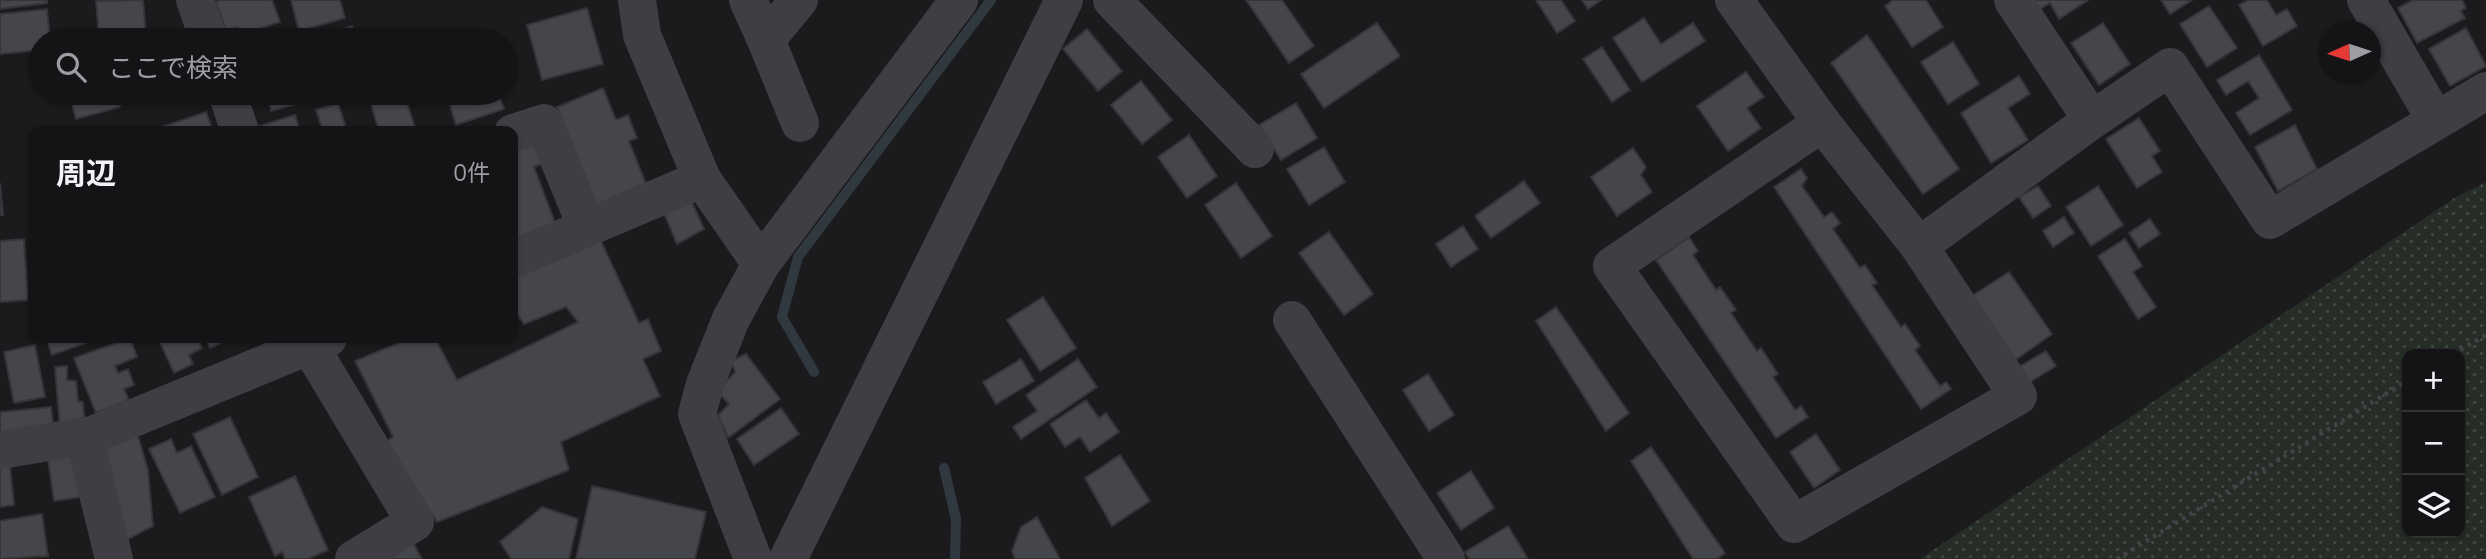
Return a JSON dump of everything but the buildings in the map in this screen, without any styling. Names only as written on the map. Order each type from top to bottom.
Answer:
[{"type":"street","points":[[195,0],[205,28]]},
{"type":"street","points":[[637,0],[642,34],[702,179],[761,264]]},
{"type":"street","points":[[748,0],[800,123]]},
{"type":"street","points":[[766,40],[799,0]]},
{"type":"street","points":[[752,559],[697,414],[705,384],[731,319],[761,264],[959,0]]},
{"type":"street","points":[[788,559],[1064,0]]},
{"type":"street","points":[[1112,0],[1255,149]]},
{"type":"street","points":[[1734,0],[1822,123],[1919,246],[2018,396],[1794,524],[1612,266],[1822,123]]},
{"type":"street","points":[[2013,0],[2092,120]]},
{"type":"street","points":[[2366,0],[2435,119]]},
{"type":"street","points":[[1919,246],[2170,66],[2270,219],[2486,91]]},
{"type":"street","points":[[231,105],[238,126]]},
{"type":"street","points":[[518,131],[544,123],[587,228]]},
{"type":"street","points":[[518,257],[702,179]]},
{"type":"street","points":[[1292,320],[1446,559]]},
{"type":"street","points":[[0,450],[84,436],[308,343]]},
{"type":"street","points":[[314,343],[415,522],[354,559]]},
{"type":"street","points":[[84,436],[114,559]]},
{"type":"path","points":[[2462,349],[2486,335]]},
{"type":"path","points":[[2117,559],[2402,384]]},
{"type":"shaded area","points":[[2486,182],[2486,559],[1920,559],[2456,197]]},
{"type":"waterway","points":[[814,372],[782,317],[798,257],[991,0]]},
{"type":"waterway","points":[[944,468],[956,519],[955,559]]}]
